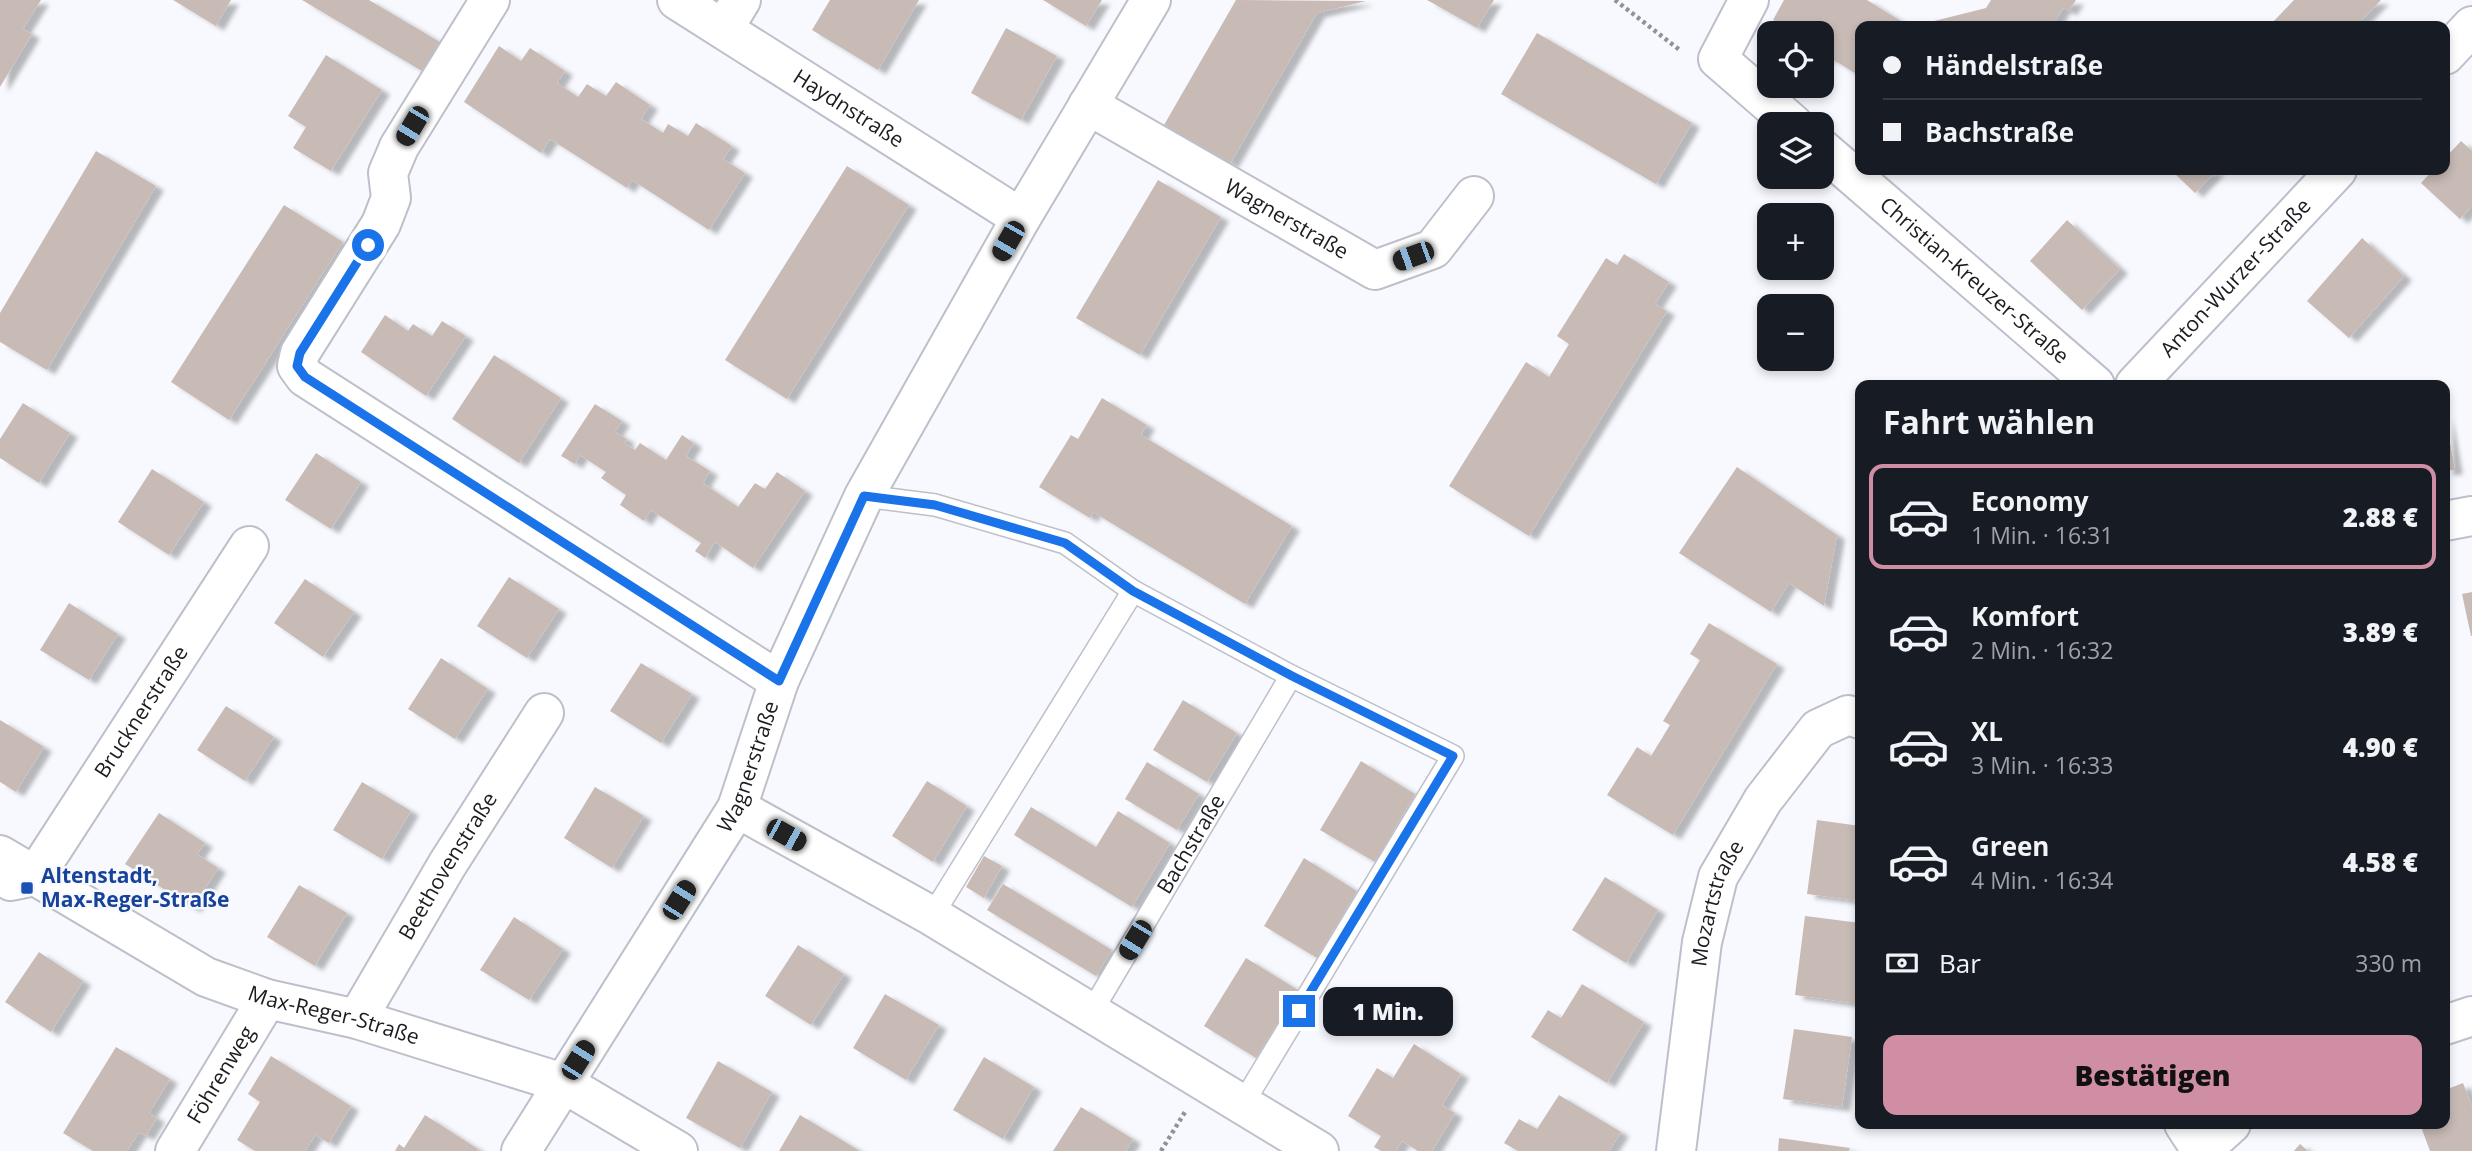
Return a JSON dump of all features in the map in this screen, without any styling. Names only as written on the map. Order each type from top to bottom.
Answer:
[{"type":"street","points":[[490,0],[399,147],[388,173],[391,198],[381,224],[300,353],[297,366],[305,377],[779,681]]},
{"type":"street","name":"Haydnstraße","points":[[677,0],[733,14],[1021,218]]},
{"type":"street","name":"Wagnerstraße","points":[[521,1151],[737,808],[779,681],[864,496],[1021,218],[1151,0]]},
{"type":"street","points":[[1749,0],[1718,59],[1779,112]]},
{"type":"street","points":[[2450,50],[2472,26]]},
{"type":"street","name":"Wagnerstraße","points":[[1088,105],[1375,270],[1433,249],[1474,196]]},
{"type":"street","name":"Christian-Kreuzer-Straße","points":[[1834,159],[2089,380]]},
{"type":"street","name":"Anton-Wurzer-Straße","points":[[2140,380],[2332,175]]},
{"type":"street","points":[[2450,520],[2472,516]]},
{"type":"street","name":"Brucknerstraße","points":[[17,879],[249,546]]},
{"type":"street","name":"Beethovenstraße","points":[[357,1019],[447,865],[544,713]]},
{"type":"street","name":"Mozartstraße","points":[[1676,1151],[1702,942],[1718,877],[1763,800],[1818,729],[1848,715],[1855,717]]},
{"type":"street","points":[[737,808],[932,916],[1320,1151]]},
{"type":"street","name":"Max-Reger-Straße","points":[[0,855],[17,879],[206,977],[267,999],[357,1019],[451,1046],[563,1083],[678,1151]]},
{"type":"street","name":"Föhrenweg","points":[[175,1151],[267,999]]},
{"type":"street","points":[[2450,1023],[2472,1016]]},
{"type":"street","points":[[2186,1129],[2201,1151],[2225,1129]]},
{"type":"lane","points":[[864,496],[935,505],[1065,543],[1133,591],[1292,676],[1453,756],[1242,1105]]},
{"type":"lane","points":[[932,916],[1133,591]]},
{"type":"lane","name":"Bachstraße","points":[[1092,1012],[1292,676]]},
{"type":"path","points":[[1615,0],[1683,52],[1718,59]]},
{"type":"building","points":[[0,0],[41,0],[23,29],[32,34],[0,87]]},
{"type":"building","points":[[173,0],[231,0],[216,26]]},
{"type":"building","points":[[302,0],[369,0],[440,42],[422,71]]},
{"type":"building","points":[[830,0],[919,0],[878,70],[812,30]]},
{"type":"building","points":[[1043,0],[1102,0],[1086,26]]},
{"type":"building","points":[[1236,0],[1366,1],[1317,13],[1230,164],[1164,125]]},
{"type":"building","points":[[1427,0],[1494,0],[1477,28]]},
{"type":"building","points":[[1784,0],[1867,0],[1901,21],[1855,21],[1855,73],[1834,60],[1834,21],[1775,21]]},
{"type":"building","points":[[1991,0],[2076,0],[2069,11],[2063,8],[2055,21],[1934,21],[1986,8]]},
{"type":"building","points":[[2294,0],[2381,0],[2361,21],[2274,21]]},
{"type":"building","points":[[1006,28],[1057,56],[1021,120],[971,93]]},
{"type":"building","points":[[1537,33],[1692,123],[1656,184],[1501,94]]},
{"type":"building","points":[[499,46],[521,61],[530,48],[565,71],[557,83],[578,97],[587,84],[606,96],[616,82],[650,105],[641,119],[663,133],[668,124],[688,136],[696,123],[732,146],[723,159],[745,173],[709,230],[632,180],[627,188],[550,139],[541,153],[464,102]]},
{"type":"building","points":[[326,55],[382,90],[331,171],[293,148],[306,127],[288,116]]},
{"type":"building","points":[[2461,141],[2472,151],[2472,206],[2460,219],[2421,183],[2428,175],[2450,175],[2450,153]]},
{"type":"building","points":[[96,151],[156,186],[47,370],[0,342],[0,313]]},
{"type":"building","points":[[847,166],[909,205],[787,399],[725,360]]},
{"type":"building","points":[[2176,175],[2212,175],[2195,193]]},
{"type":"building","points":[[1158,180],[1221,217],[1140,355],[1076,318]]},
{"type":"building","points":[[284,205],[343,242],[229,420],[171,382]]},
{"type":"building","points":[[2067,220],[2120,269],[2082,310],[2030,261]]},
{"type":"building","points":[[2362,238],[2404,276],[2349,338],[2307,301]]},
{"type":"building","points":[[1624,254],[1669,282],[1655,304],[1667,311],[1529,536],[1449,486],[1526,362],[1549,377],[1569,344],[1557,336],[1606,258],[1617,265]]},
{"type":"building","points":[[385,315],[408,331],[413,324],[432,336],[442,321],[466,336],[426,396],[361,352]]},
{"type":"building","points":[[494,355],[561,398],[519,463],[452,419]]},
{"type":"building","points":[[1102,398],[1147,425],[1141,435],[1292,526],[1245,604],[1093,512],[1090,518],[1039,487],[1071,435],[1078,439]]},
{"type":"building","points":[[23,403],[70,433],[39,483],[0,458],[0,439]]},
{"type":"building","points":[[595,404],[622,421],[615,432],[627,439],[624,443],[635,450],[640,443],[666,460],[682,435],[694,443],[686,456],[710,471],[703,483],[738,507],[755,483],[765,489],[777,472],[805,491],[753,568],[715,542],[705,558],[695,551],[701,543],[651,510],[644,521],[620,505],[626,495],[601,478],[606,472],[580,455],[575,464],[561,456]]},
{"type":"building","points":[[2450,442],[2455,470],[2450,470]]},
{"type":"building","points":[[316,453],[361,482],[331,529],[285,500]]},
{"type":"building","points":[[1737,467],[1837,535],[1824,606],[1789,583],[1771,612],[1679,553]]},
{"type":"building","points":[[152,469],[204,502],[169,555],[118,522]]},
{"type":"building","points":[[509,577],[559,609],[527,658],[477,626]]},
{"type":"building","points":[[305,579],[354,612],[323,657],[274,623]]},
{"type":"building","points":[[2472,592],[2472,636],[2471,636],[2462,594]]},
{"type":"building","points":[[69,603],[118,634],[89,680],[40,650]]},
{"type":"building","points":[[1709,623],[1777,664],[1673,835],[1607,795],[1637,747],[1651,756],[1670,725],[1663,721],[1700,660],[1690,654]]},
{"type":"building","points":[[441,658],[488,689],[455,739],[408,709]]},
{"type":"building","points":[[641,663],[692,694],[661,743],[610,711]]},
{"type":"building","points":[[1183,700],[1237,733],[1207,782],[1153,750]]},
{"type":"building","points":[[226,706],[274,737],[245,781],[197,750]]},
{"type":"building","points":[[0,720],[44,747],[16,792],[0,782]]},
{"type":"building","points":[[1361,761],[1415,794],[1375,862],[1320,830]]},
{"type":"building","points":[[1147,762],[1199,794],[1177,830],[1125,799]]},
{"type":"building","points":[[927,781],[967,806],[933,862],[892,836]]},
{"type":"building","points":[[362,782],[411,811],[382,859],[333,830]]},
{"type":"building","points":[[595,787],[644,816],[612,868],[564,838]]},
{"type":"building","points":[[1031,807],[1096,847],[1118,811],[1170,843],[1132,907],[1014,835]]},
{"type":"building","points":[[159,813],[205,843],[197,854],[218,868],[193,908],[125,864]]},
{"type":"building","points":[[1817,820],[1855,825],[1855,900],[1807,894]]},
{"type":"building","points":[[984,856],[1002,866],[984,898],[966,887]]},
{"type":"building","points":[[1304,858],[1357,891],[1317,958],[1264,926]]},
{"type":"building","points":[[1605,877],[1658,910],[1626,963],[1572,930]]},
{"type":"building","points":[[1003,884],[1112,950],[1096,976],[987,910]]},
{"type":"building","points":[[299,885],[347,913],[315,966],[267,937]]},
{"type":"building","points":[[1805,916],[1855,922],[1855,1003],[1795,995]]},
{"type":"building","points":[[514,917],[563,949],[529,1000],[480,970]]},
{"type":"building","points":[[798,945],[844,974],[811,1025],[765,996]]},
{"type":"building","points":[[39,952],[83,981],[51,1032],[5,1002]]},
{"type":"building","points":[[1246,958],[1298,990],[1256,1058],[1204,1026]]},
{"type":"building","points":[[1582,984],[1644,1022],[1607,1083],[1531,1037],[1548,1010],[1561,1018]]},
{"type":"building","points":[[885,994],[939,1025],[906,1080],[853,1048]]},
{"type":"building","points":[[1794,1029],[1852,1037],[1842,1107],[1783,1099]]},
{"type":"building","points":[[1414,1044],[1461,1074],[1442,1105],[1455,1113],[1432,1151],[1418,1151],[1402,1141],[1396,1151],[1381,1151],[1374,1147],[1381,1136],[1348,1116],[1377,1068],[1393,1078]]},
{"type":"building","points":[[116,1047],[170,1079],[149,1113],[157,1118],[146,1136],[139,1132],[127,1151],[93,1151],[63,1133]]},
{"type":"building","points":[[271,1056],[351,1106],[329,1143],[315,1135],[305,1151],[255,1151],[237,1140],[260,1102],[248,1094]]},
{"type":"building","points":[[984,1057],[1034,1087],[1003,1139],[953,1110]]},
{"type":"building","points":[[718,1061],[772,1092],[740,1148],[686,1118]]},
{"type":"building","points":[[2463,1083],[2472,1106],[2472,1151],[2430,1151],[2422,1129],[2450,1129],[2450,1088]]},
{"type":"building","points":[[1559,1095],[1621,1132],[1609,1151],[1518,1151],[1504,1143],[1519,1119],[1537,1129]]},
{"type":"building","points":[[1081,1107],[1133,1139],[1126,1151],[1053,1151]]},
{"type":"building","points":[[425,1115],[478,1149],[395,1151],[399,1144],[404,1148]]},
{"type":"building","points":[[800,1115],[860,1151],[779,1151]]},
{"type":"building","points":[[1779,1138],[1850,1148],[1849,1151],[1778,1151]]},
{"type":"building","points":[[2300,1144],[2308,1151],[2294,1151]]},
{"type":"place","name":"Altenstadt, Max-Reger-Straße","points":[[27,888]]},
{"type":"route","points":[[368,245],[300,353],[297,366],[305,377],[779,681],[864,496],[935,505],[1065,543],[1133,591],[1292,676],[1453,756],[1299,1011]]}]
